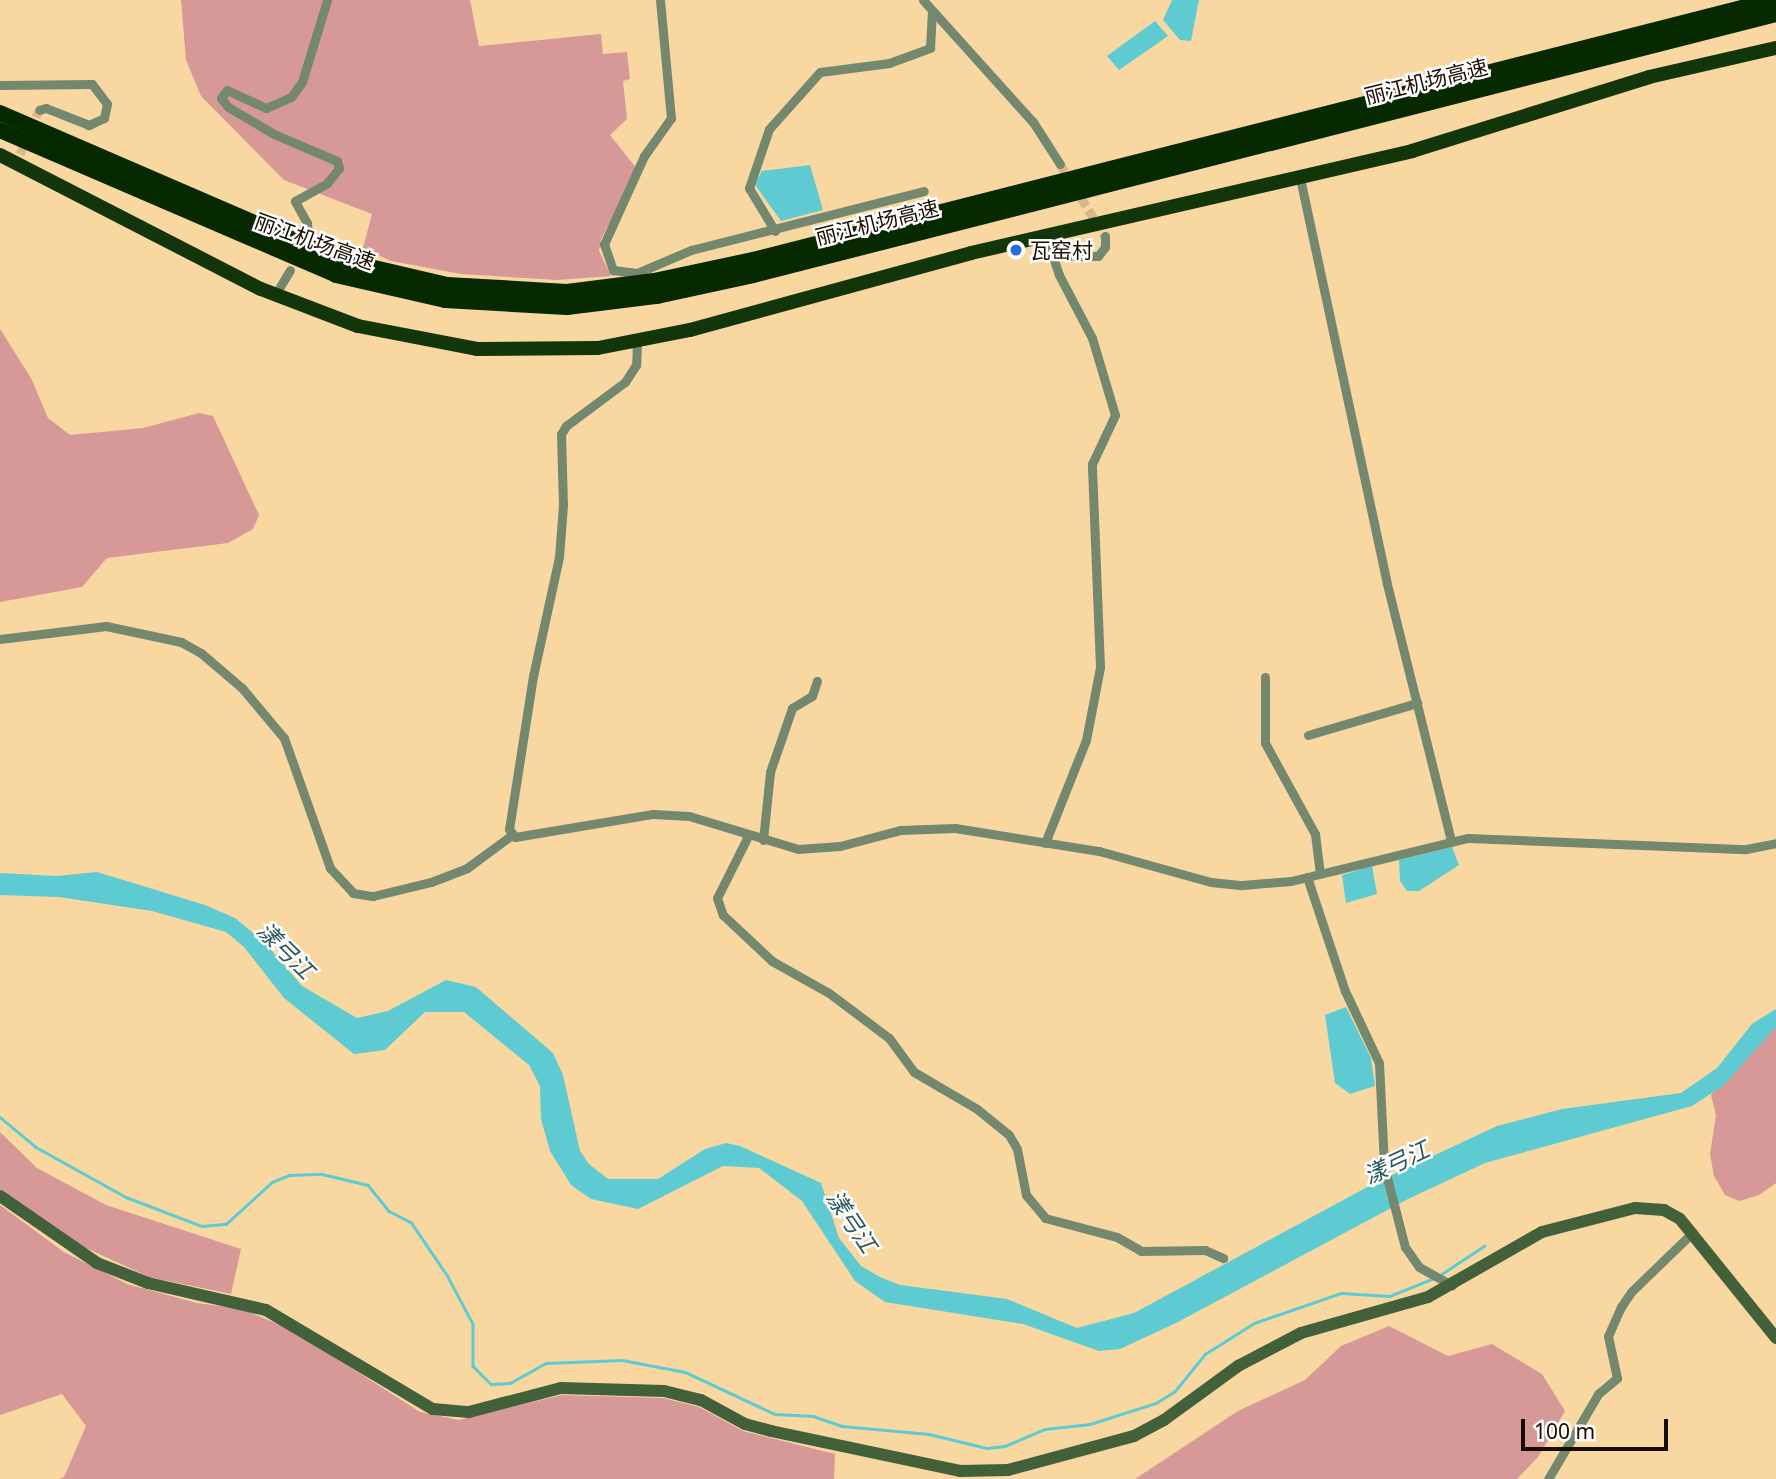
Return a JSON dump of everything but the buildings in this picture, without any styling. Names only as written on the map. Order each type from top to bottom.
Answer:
[{"type":"highway","name":"丽江机场高速","points":[[0,113],[340,260],[447,285],[566,292],[654,281],[766,257],[1773,0]]},
{"type":"highway","name":"丽江机场高速","points":[[0,130],[336,275],[445,300],[582,306],[657,296],[753,275],[1776,13]]},
{"type":"highway","points":[[0,155],[19,158],[275,295],[358,326],[451,346],[563,350],[637,342],[1046,236],[1436,145],[1649,77],[1776,48]]},
{"type":"main road","points":[[0,1196],[97,1263],[148,1283],[265,1310],[433,1409],[469,1412],[561,1388],[664,1391],[701,1400],[771,1432],[960,1471],[1008,1470],[1124,1440],[1164,1420],[1238,1366],[1301,1333],[1412,1303],[1452,1285],[1542,1232],[1635,1208],[1673,1213],[1693,1232],[1776,1338]]},
{"type":"street","points":[[308,234],[307,223],[295,201],[327,183],[337,173],[338,161],[274,134],[228,107],[221,98],[227,90],[267,108],[291,97],[302,82],[327,0]]},
{"type":"street","points":[[660,0],[671,118],[644,156],[604,244],[611,268],[631,274],[691,250],[775,231],[924,191]]},
{"type":"street","points":[[923,0],[1027,115],[1060,164]]},
{"type":"street","points":[[775,231],[749,188],[769,129],[820,72],[889,63],[930,48],[932,13]]},
{"type":"street","points":[[0,85],[92,84],[107,104],[104,118],[89,125],[46,108],[39,110]]},
{"type":"street","points":[[1300,178],[1387,584],[1451,840]]},
{"type":"street","points":[[1045,843],[1086,740],[1100,667],[1092,464],[1115,415],[1092,338],[1051,256],[1046,236]]},
{"type":"street","points":[[1051,256],[1098,256],[1105,247],[1105,236]]},
{"type":"street","points":[[275,295],[290,270]]},
{"type":"street","points":[[512,835],[509,829],[533,676],[559,557],[563,505],[561,434],[566,426],[625,382],[636,365],[637,342]]},
{"type":"street","points":[[0,639],[106,626],[181,642],[201,653],[242,688],[285,738],[330,868],[353,893],[373,896],[431,882],[467,868],[512,835],[653,814],[689,816],[763,839],[813,849],[900,830],[956,828],[1099,851],[1227,885],[1274,884],[1451,840],[1519,838],[1746,849],[1776,843]]},
{"type":"street","points":[[1265,677],[1265,743],[1315,834],[1320,874]]},
{"type":"street","points":[[763,839],[766,792],[774,759],[792,708],[812,696],[817,681]]},
{"type":"street","points":[[1308,735],[1417,703]]},
{"type":"street","points":[[748,835],[717,898],[723,915],[772,961],[829,993],[889,1038],[914,1072],[977,1109],[1009,1135],[1017,1149],[1026,1195],[1045,1218],[1117,1237],[1141,1251],[1205,1250],[1223,1258]]},
{"type":"street","points":[[1307,877],[1345,991],[1379,1063],[1384,1166],[1395,1218],[1412,1259],[1452,1285]]},
{"type":"street","points":[[1548,1479],[1598,1394],[1617,1378],[1608,1336],[1621,1307],[1630,1292],[1693,1232]]},
{"type":"shaded area","points":[[181,0],[470,0],[479,46],[601,34],[603,54],[627,52],[630,79],[623,81],[627,119],[610,135],[637,169],[601,239],[599,251],[611,276],[557,280],[461,274],[391,261],[363,248],[372,214],[284,180],[201,96],[186,60]]},
{"type":"shaded area","points":[[0,329],[31,378],[48,418],[70,435],[143,428],[199,413],[213,416],[259,515],[253,529],[228,543],[107,558],[82,587],[0,602]]},
{"type":"shaded area","points":[[1776,1027],[1776,1183],[1759,1195],[1739,1201],[1725,1195],[1714,1176],[1710,1154],[1716,1115],[1711,1095]]},
{"type":"shaded area","points":[[0,1132],[37,1168],[106,1205],[241,1249],[231,1294],[149,1277],[71,1241],[0,1189]]},
{"type":"shaded area","points":[[0,1205],[64,1252],[127,1284],[197,1303],[242,1309],[294,1331],[420,1412],[459,1420],[562,1395],[663,1398],[699,1407],[743,1431],[835,1454],[834,1479],[59,1479],[64,1477],[86,1426],[62,1394],[0,1415]]},
{"type":"shaded area","points":[[1389,1326],[1448,1356],[1492,1344],[1542,1374],[1565,1411],[1538,1457],[1517,1479],[1135,1479],[1238,1411],[1305,1380],[1341,1346]]},
{"type":"water","points":[[1172,0],[1199,0],[1191,41],[1180,40],[1163,20]]},
{"type":"water","points":[[1155,21],[1168,36],[1119,70],[1107,56]]},
{"type":"water","points":[[810,165],[823,210],[781,221],[756,186],[757,180],[762,171]]},
{"type":"water","points":[[1452,847],[1459,865],[1419,891],[1407,891],[1400,881],[1399,860]]},
{"type":"water","points":[[1372,866],[1377,894],[1346,903],[1342,875]]},
{"type":"water","points":[[97,872],[205,905],[235,918],[266,944],[302,986],[357,1018],[388,1011],[446,980],[476,987],[553,1053],[563,1075],[580,1151],[589,1164],[608,1179],[658,1179],[705,1149],[726,1143],[740,1146],[821,1183],[839,1238],[861,1266],[880,1277],[900,1285],[1007,1299],[1077,1328],[1134,1313],[1373,1184],[1497,1126],[1562,1109],[1681,1093],[1717,1068],[1752,1024],[1776,1009],[1776,1027],[1723,1086],[1692,1106],[1485,1163],[1406,1200],[1176,1323],[1120,1349],[1099,1351],[1023,1324],[885,1302],[855,1281],[802,1201],[759,1168],[723,1166],[638,1209],[591,1199],[571,1185],[550,1151],[541,1119],[540,1086],[529,1065],[464,1012],[425,1012],[385,1050],[354,1054],[284,998],[244,947],[226,932],[152,911],[59,897],[0,895],[0,873],[56,876]]},
{"type":"water","points":[[1346,1007],[1371,1058],[1375,1086],[1350,1094],[1335,1083],[1325,1015]]},
{"type":"waterway","points":[[0,1117],[36,1147],[126,1197],[202,1226],[226,1224],[272,1182],[289,1175],[322,1174],[368,1185],[389,1211],[411,1222],[447,1275],[473,1324],[473,1366],[491,1384],[510,1383],[546,1363],[622,1360],[685,1372],[775,1414],[813,1416],[842,1426],[929,1434],[987,1448],[1005,1446],[1045,1429],[1090,1424],[1156,1403],[1175,1391],[1205,1354],[1254,1323],[1341,1293],[1390,1296],[1434,1278]]},
{"type":"waterway","points":[[1440,1275],[1484,1246]]},
{"type":"tunnel","points":[[20,154],[39,110]]},
{"type":"tunnel","points":[[1060,164],[1105,236]]},
{"type":"place","name":"瓦窑村","points":[[1016,250]]},
{"type":"water label","name":"漾弓江","points":[[286,950]]},
{"type":"water label","name":"漾弓江","points":[[1396,1162]]},
{"type":"water label","name":"漾弓江","points":[[852,1221]]}]
